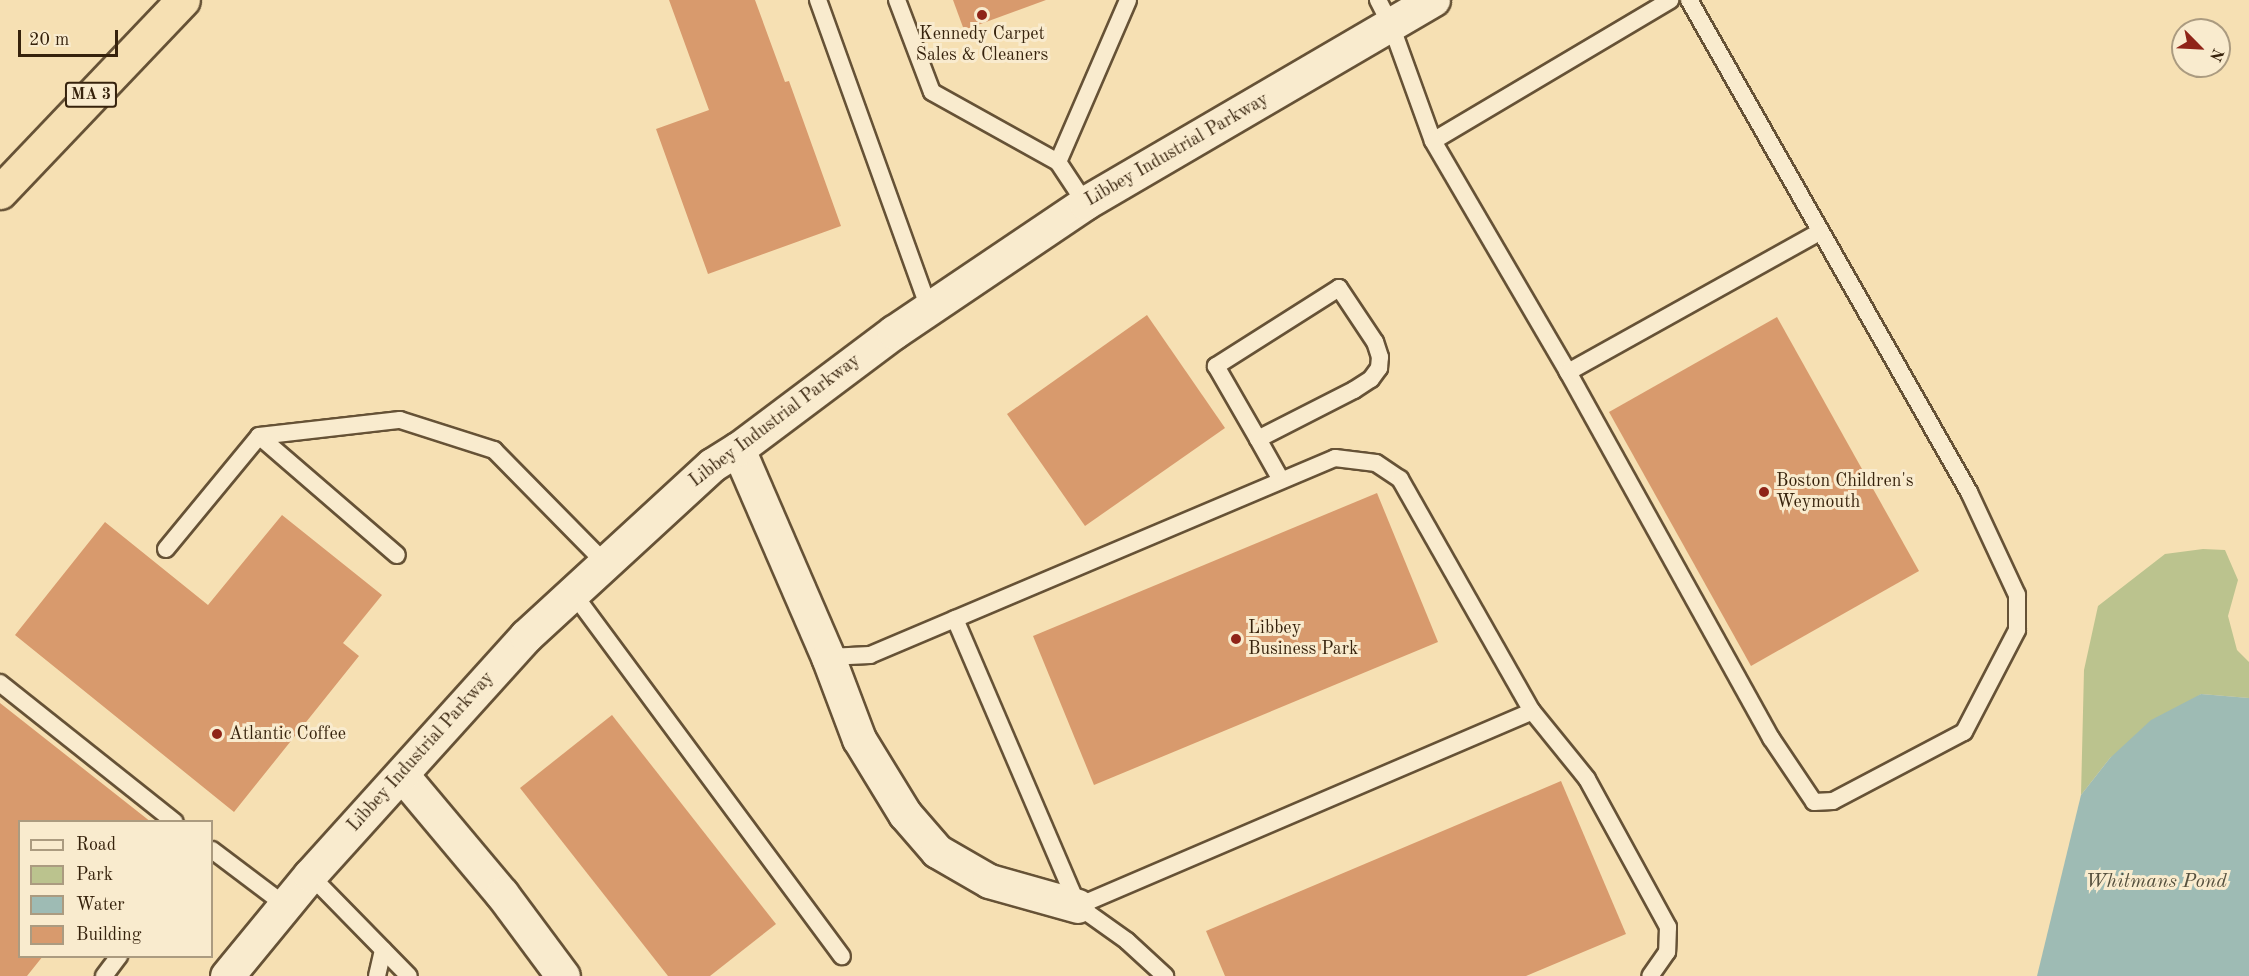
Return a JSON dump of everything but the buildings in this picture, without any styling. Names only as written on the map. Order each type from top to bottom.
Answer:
[{"type":"highway","name":"MA 3","points":[[0,192],[183,0]]},
{"type":"street","name":"Libbey Industrial Parkway","points":[[227,976],[310,875],[526,636],[712,465],[738,449],[929,308],[1085,203],[1384,12],[1433,0]]},
{"type":"street","points":[[738,449],[828,657],[859,739],[905,814],[938,851],[989,881],[1078,906]]},
{"type":"street","points":[[402,775],[502,894],[563,976]]},
{"type":"lane","points":[[818,0],[929,308]]},
{"type":"lane","points":[[897,0],[932,92],[1058,162],[1085,203]]},
{"type":"lane","points":[[1058,162],[1128,0]]},
{"type":"lane","points":[[1433,141],[1670,0]]},
{"type":"lane","points":[[1384,12],[1433,141],[1568,372],[1771,738],[1814,802],[1833,801],[1964,732],[2017,630],[2017,595],[1969,492],[1689,0]]},
{"type":"lane","points":[[1568,372],[1820,232]]},
{"type":"lane","points":[[1258,439],[1354,390],[1371,379],[1379,368],[1380,357],[1375,342],[1339,288],[1216,366],[1281,480]]},
{"type":"lane","points":[[166,549],[259,436],[400,420],[494,450],[604,562]]},
{"type":"lane","points":[[259,436],[398,555]]},
{"type":"lane","points":[[828,657],[870,655],[1335,458],[1376,463],[1400,479],[1532,711],[1587,779],[1668,927],[1667,952],[1650,976]]},
{"type":"lane","points":[[573,593],[842,956]]},
{"type":"lane","points":[[955,619],[1078,906],[1127,941],[1165,976]]},
{"type":"lane","points":[[0,683],[172,820]]},
{"type":"lane","points":[[1078,906],[1532,711]]},
{"type":"lane","points":[[213,851],[285,905]]},
{"type":"lane","points":[[310,875],[409,976]]},
{"type":"lane","points":[[377,976],[383,950]]},
{"type":"lane","points":[[104,976],[118,958]]},
{"type":"green space","points":[[2203,549],[2225,550],[2238,580],[2228,616],[2237,650],[2249,662],[2249,698],[2201,694],[2110,758],[2081,795],[2084,670],[2098,606],[2165,554]]},
{"type":"water","name":"Whitmans Pond","points":[[2201,694],[2249,698],[2249,976],[2037,976],[2081,795],[2110,758],[2151,720]]},
{"type":"place","name":"Kennedy Carpet Sales & Cleaners","points":[[982,15]]},
{"type":"place","name":"Boston Children's Weymouth","points":[[1764,492]]},
{"type":"place","name":"Libbey Business Park","points":[[1236,639]]},
{"type":"place","name":"Atlantic Coffee","points":[[217,734]]}]
